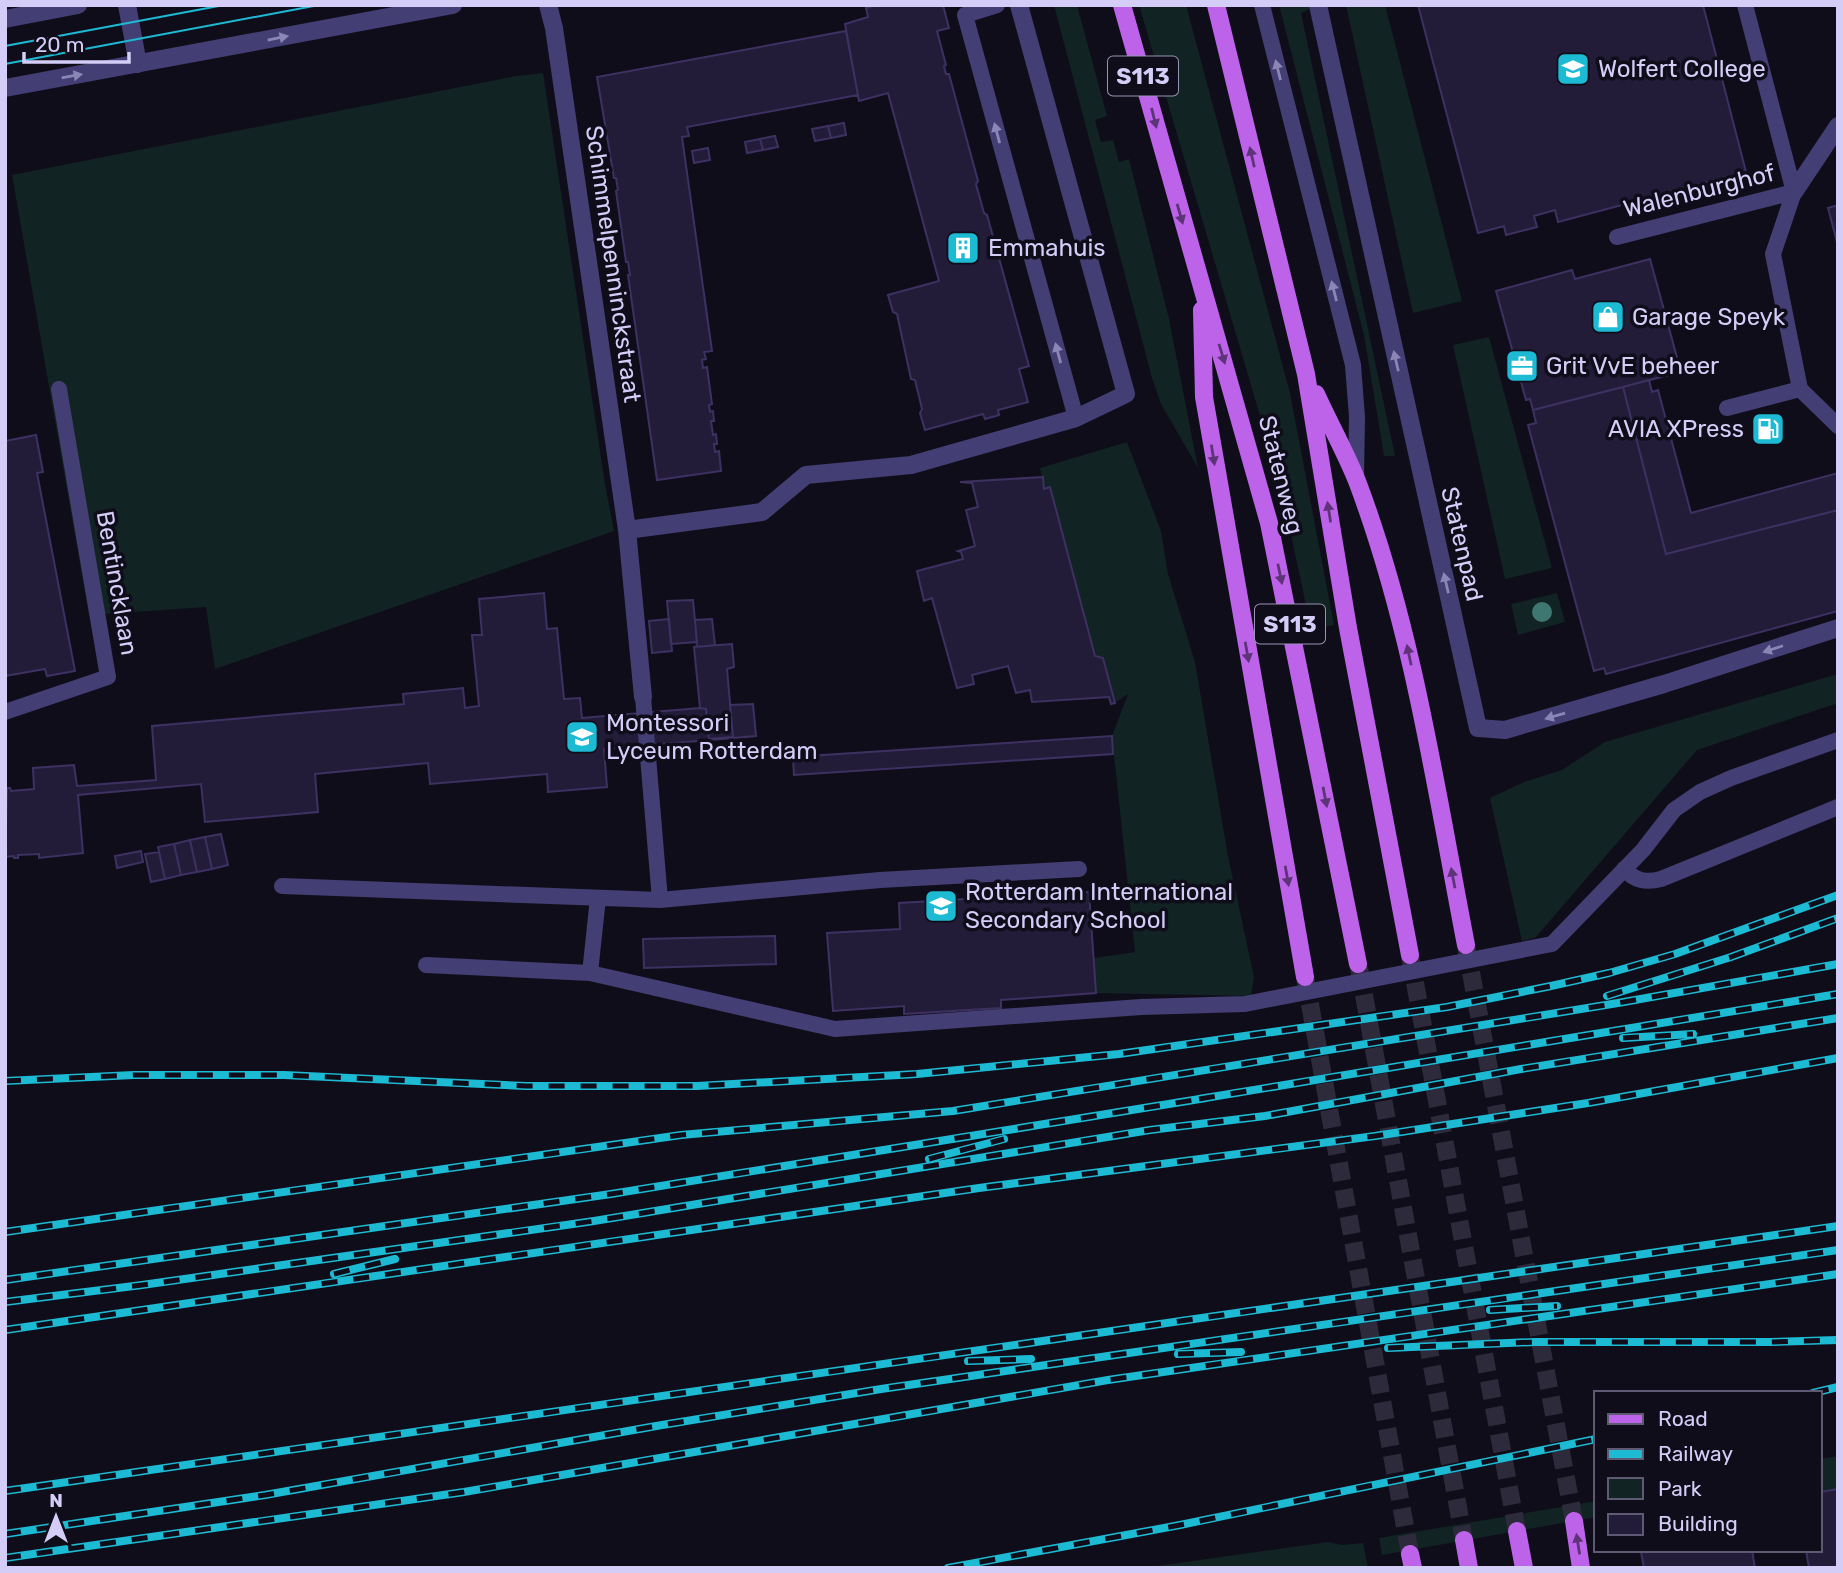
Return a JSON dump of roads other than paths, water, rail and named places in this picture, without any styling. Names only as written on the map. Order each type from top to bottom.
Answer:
[{"type":"main road","name":"Statenweg","points":[[1122,5],[1269,523],[1358,964]]},
{"type":"main road","name":"Statenweg","points":[[1216,5],[1306,374],[1348,628],[1410,955]]},
{"type":"main road","name":"S113","points":[[1201,289],[1204,397],[1305,977]]},
{"type":"main road","name":"S113","points":[[1306,374],[1356,479],[1387,571],[1409,651],[1466,946]]},
{"type":"main road","points":[[1574,1521],[1581,1568]]},
{"type":"main road","points":[[1517,1531],[1524,1568]]},
{"type":"main road","points":[[1464,1540],[1469,1568]]},
{"type":"street","points":[[5,19],[78,5]]},
{"type":"street","points":[[127,5],[138,64]]},
{"type":"street","points":[[5,88],[453,5]]},
{"type":"street","name":"Schimmelpenninckstraat","points":[[548,5],[554,28],[627,530],[643,696]]},
{"type":"street","points":[[627,530],[762,512],[806,475],[911,465],[1076,418],[1126,394],[1019,5]]},
{"type":"street","name":"Statenpad","points":[[1318,5],[1478,728],[1505,730],[1664,684],[1838,628]]},
{"type":"street","name":"Walenburghof","points":[[1794,192],[1838,126]]},
{"type":"lane","points":[[998,5],[965,15],[1076,418]]},
{"type":"lane","points":[[1262,5],[1353,365],[1357,417],[1356,479]]},
{"type":"lane","name":"Walenburghof","points":[[1745,5],[1794,192],[1773,254],[1800,389]]},
{"type":"lane","name":"Walenburghof","points":[[1617,237],[1794,192]]},
{"type":"lane","name":"Bentincklaan","points":[[5,712],[108,677],[59,389]]},
{"type":"lane","points":[[1727,408],[1800,389],[1838,426]]},
{"type":"lane","points":[[643,696],[660,900]]},
{"type":"lane","points":[[426,965],[590,974],[835,1029],[1141,1007],[1245,1004],[1552,944],[1643,850],[1674,810],[1700,792],[1731,778],[1838,740]]},
{"type":"lane","points":[[1624,869],[1639,880],[1649,882],[1661,879],[1838,807]]},
{"type":"lane","points":[[282,886],[660,900],[880,880],[1079,869]]},
{"type":"lane","points":[[590,974],[598,898]]},
{"type":"tunnel","points":[[1466,946],[1574,1521]]},
{"type":"tunnel","points":[[1410,956],[1517,1531]]},
{"type":"tunnel","points":[[1359,968],[1464,1540]]},
{"type":"tunnel","points":[[1305,977],[1410,1554]]},
{"type":"tram line","points":[[5,46],[224,5]]},
{"type":"tram line","points":[[5,64],[319,5]]},
{"type":"railway","points":[[5,1081],[134,1075],[284,1075],[526,1086],[697,1086],[917,1074],[1119,1054],[1447,1007],[1551,986],[1675,954],[1838,895]]},
{"type":"railway","points":[[1607,996],[1731,957],[1838,918]]},
{"type":"railway","points":[[5,1232],[681,1135],[953,1111],[1618,1003],[1838,964]]},
{"type":"railway","points":[[1199,1099],[1838,994]]},
{"type":"railway","points":[[5,1302],[594,1221],[1150,1130],[1265,1116],[1521,1069],[1838,1018]]},
{"type":"railway","points":[[1623,1038],[1693,1034]]},
{"type":"railway","points":[[5,1330],[979,1188],[1375,1136],[1588,1103],[1838,1058]]},
{"type":"railway","points":[[5,1280],[611,1194],[1206,1098]]},
{"type":"railway","points":[[929,1159],[1004,1139]]},
{"type":"railway","points":[[5,1491],[1838,1226]]},
{"type":"railway","points":[[5,1534],[265,1495],[881,1389],[1838,1250]]},
{"type":"railway","points":[[334,1274],[395,1259]]},
{"type":"railway","points":[[5,1558],[464,1492],[1108,1380],[1838,1274]]},
{"type":"railway","points":[[1490,1310],[1557,1306]]},
{"type":"railway","points":[[1388,1348],[1535,1342],[1838,1340]]},
{"type":"railway","points":[[1178,1354],[1241,1352]]},
{"type":"railway","points":[[968,1361],[1031,1359]]},
{"type":"railway","points":[[1821,1391],[1838,1387]]},
{"type":"railway","points":[[948,1568],[1180,1525],[1594,1439]]},
{"type":"place","name":"Wolfert College","points":[[1573,69]]},
{"type":"place","name":"Emmahuis","points":[[963,248]]},
{"type":"place","name":"Garage Speyk","points":[[1608,317]]},
{"type":"place","name":"Grit VvE beheer","points":[[1522,366]]},
{"type":"place","name":"AVIA XPress","points":[[1768,429]]},
{"type":"place","name":"Montessori Lyceum Rotterdam","points":[[582,737]]},
{"type":"place","name":"Rotterdam International Secondary School","points":[[941,906]]}]
